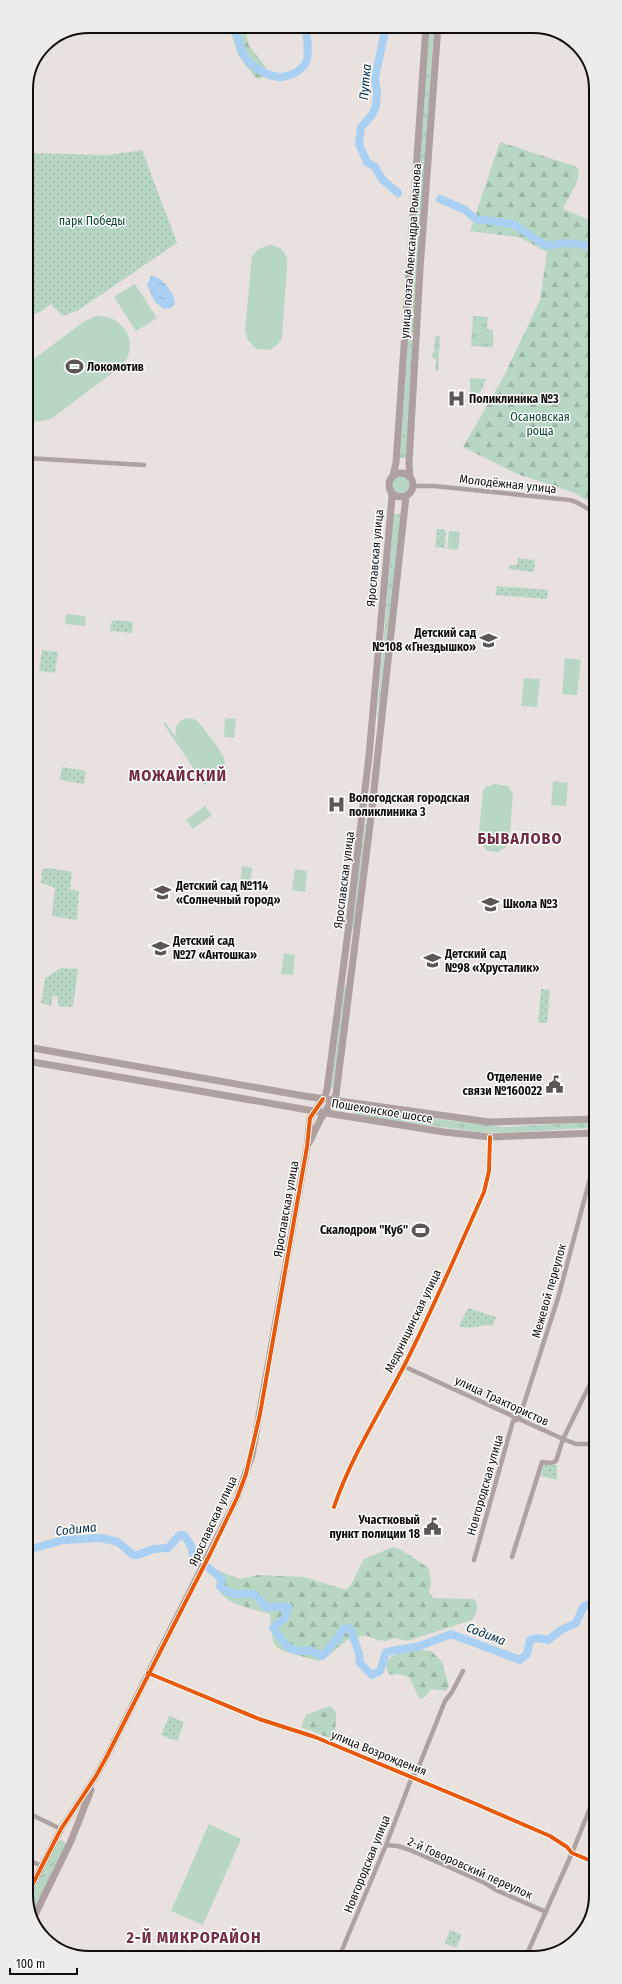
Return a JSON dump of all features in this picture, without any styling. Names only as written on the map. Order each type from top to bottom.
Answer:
[{"type":"main road","name":"улица поэта Александра Романова","points":[[393,475],[396,463],[426,33]]},
{"type":"main road","name":"улица поэта Александра Романова","points":[[410,478],[409,463],[420,269],[437,33]]},
{"type":"main road","points":[[404,473],[410,478],[412,487],[406,496],[398,497],[390,492],[389,482],[393,475],[404,473]]},
{"type":"main road","name":"Ярославская улица","points":[[36,1913],[71,1841],[96,1776],[198,1578],[237,1498],[252,1455],[307,1147],[309,1123],[314,1111],[323,1099],[327,1090],[370,748],[392,497],[390,492]]},
{"type":"main road","name":"Ярославская улица","points":[[307,1147],[324,1113],[336,1095],[387,681],[406,496]]},
{"type":"main road","points":[[342,977],[343,981],[346,983],[351,979]]},
{"type":"main road","name":"Пошехонское шоссе","points":[[33,1048],[74,1057],[323,1099],[489,1122],[589,1119]]},
{"type":"main road","points":[[72,1069],[74,1057]]},
{"type":"main road","name":"Пошехонское шоссе","points":[[33,1062],[292,1108],[490,1137],[587,1134]]},
{"type":"main road","points":[[292,1108],[298,1102],[294,1094]]},
{"type":"main road","points":[[350,1117],[346,1111],[348,1106],[352,1103]]},
{"type":"main road","points":[[584,1119],[589,1122]]},
{"type":"main road","name":"Ярославская улица","points":[[33,1883],[61,1829],[96,1776]]},
{"type":"main road","points":[[61,1829],[68,1834],[71,1841]]},
{"type":"street","points":[[33,458],[144,465]]},
{"type":"street","name":"Молодёжная улица","points":[[416,486],[434,486],[570,500],[589,509]]},
{"type":"street","name":"Медуницинская улица","points":[[334,1507],[343,1481],[386,1395],[403,1366],[484,1192],[489,1171],[490,1137]]},
{"type":"street","name":"Межевой переулок","points":[[518,1419],[545,1340],[589,1182]]},
{"type":"street","name":"улица Трактористов","points":[[403,1366],[563,1439],[576,1444],[589,1444]]},
{"type":"street","points":[[512,1557],[542,1462],[551,1463],[556,1461],[563,1439],[589,1386]]},
{"type":"street","name":"Новгородская улица","points":[[474,1560],[513,1420],[518,1419]]},
{"type":"street","name":"Новгородская улица","points":[[342,1951],[386,1845],[412,1777],[417,1772],[445,1701],[452,1692],[463,1671]]},
{"type":"street","name":"улица Возрождения","points":[[148,1673],[259,1719],[315,1737],[412,1777],[550,1836],[567,1847],[572,1853],[589,1860]]},
{"type":"street","points":[[528,1951],[572,1853],[589,1810]]},
{"type":"street","points":[[33,1815],[61,1829]]},
{"type":"street","name":"2-й Говоровский переулок","points":[[386,1845],[398,1846],[410,1850],[546,1912]]},
{"type":"street","points":[[33,1862],[42,1866]]},
{"type":"green space","points":[[231,33],[246,33],[248,44],[267,69],[264,77],[258,79],[255,77],[238,55]]},
{"type":"green space","points":[[429,33],[434,33],[414,333],[408,333]]},
{"type":"green space","name":"Осановская роща","points":[[500,142],[577,167],[579,171],[577,182],[563,209],[589,220],[589,501],[572,492],[517,474],[463,447],[503,378],[540,300],[547,252],[519,237],[470,231]]},
{"type":"green space","name":"парк Победы","points":[[142,150],[177,243],[77,311],[62,316],[51,304],[40,312],[33,314],[33,153],[109,155]]},
{"type":"green space","points":[[270,245],[283,251],[287,261],[282,339],[270,350],[256,349],[248,340],[245,331],[252,256],[258,249]]},
{"type":"green space","points":[[135,284],[157,318],[136,331],[114,297]]},
{"type":"green space","name":"Локомотив","points":[[96,316],[106,317],[121,325],[129,338],[130,347],[124,364],[51,419],[37,422],[33,421],[33,360],[83,322]]},
{"type":"green space","points":[[473,316],[488,317],[487,329],[493,330],[493,347],[471,346]]},
{"type":"green space","points":[[435,336],[440,336],[438,371],[435,371],[436,360],[431,356],[434,352]]},
{"type":"green space","points":[[408,340],[413,340],[406,458],[400,458]]},
{"type":"green space","points":[[470,378],[486,379],[480,393],[470,393]]},
{"type":"green space","points":[[401,476],[407,479],[410,485],[407,491],[401,494],[395,491],[392,485],[395,479]]},
{"type":"green space","points":[[394,514],[401,514],[380,718],[377,718]]},
{"type":"green space","points":[[437,529],[446,530],[445,548],[435,547]]},
{"type":"green space","points":[[449,531],[460,532],[458,550],[447,549]]},
{"type":"green space","points":[[518,558],[535,560],[534,572],[509,569],[510,565],[517,565]]},
{"type":"green space","points":[[497,586],[548,590],[547,599],[495,595]]},
{"type":"green space","points":[[66,614],[86,616],[85,626],[65,624]]},
{"type":"green space","points":[[112,620],[133,622],[132,633],[110,631]]},
{"type":"green space","points":[[42,650],[58,652],[55,673],[39,671]]},
{"type":"green space","points":[[565,658],[581,660],[577,695],[562,694]]},
{"type":"green space","points":[[524,678],[540,679],[537,707],[521,706]]},
{"type":"green space","points":[[188,718],[197,721],[208,733],[224,759],[225,764],[222,772],[215,776],[203,775],[208,783],[205,785],[163,723],[165,722],[176,737],[176,727],[179,722]]},
{"type":"green space","points":[[225,718],[236,719],[234,738],[224,737]]},
{"type":"green space","points":[[62,767],[86,771],[84,784],[60,780]]},
{"type":"green space","points":[[553,781],[568,783],[566,806],[551,805]]},
{"type":"green space","points":[[494,784],[508,786],[513,794],[509,844],[498,852],[488,851],[478,841],[483,791],[486,787]]},
{"type":"green space","points":[[205,806],[212,815],[193,829],[186,820]]},
{"type":"green space","points":[[365,824],[369,824],[355,929],[351,929]]},
{"type":"green space","points":[[242,866],[252,868],[250,885],[240,883]]},
{"type":"green space","points":[[50,868],[72,872],[70,889],[79,891],[77,920],[52,916],[55,888],[41,883],[42,869]]},
{"type":"green space","points":[[295,869],[307,871],[305,892],[292,890]]},
{"type":"green space","points":[[284,953],[295,955],[293,975],[281,974]]},
{"type":"green space","points":[[61,968],[78,969],[73,1007],[58,1006],[58,997],[53,996],[51,1006],[41,1003],[45,978]]},
{"type":"green space","points":[[344,986],[348,986],[335,1089],[331,1088]]},
{"type":"green space","points":[[541,989],[550,990],[547,1023],[538,1022]]},
{"type":"green space","points":[[354,1109],[504,1127],[587,1122],[588,1128],[503,1133],[479,1132],[353,1115]]},
{"type":"green space","points":[[468,1308],[496,1317],[493,1326],[485,1325],[468,1328],[459,1326]]},
{"type":"green space","points":[[544,1464],[557,1465],[557,1480],[541,1476]]},
{"type":"green space","points":[[393,1547],[411,1556],[429,1569],[431,1584],[429,1591],[433,1598],[474,1599],[477,1604],[477,1610],[472,1620],[407,1641],[395,1638],[385,1641],[377,1640],[366,1635],[347,1640],[327,1657],[318,1661],[283,1651],[277,1647],[273,1642],[270,1614],[232,1602],[219,1590],[217,1581],[219,1571],[240,1579],[258,1575],[304,1577],[346,1590],[351,1585],[364,1559]]},
{"type":"green space","points":[[419,1650],[431,1651],[442,1662],[449,1686],[446,1691],[431,1689],[423,1699],[419,1698],[409,1677],[398,1674],[392,1675],[388,1673],[387,1666],[391,1657],[401,1653]]},
{"type":"green space","points":[[330,1706],[336,1712],[335,1740],[301,1727],[306,1715]]},
{"type":"green space","points":[[169,1716],[184,1722],[177,1741],[161,1735]]},
{"type":"green space","points":[[209,1824],[241,1839],[203,1925],[171,1911]]},
{"type":"green space","points":[[59,1840],[64,1841],[66,1845],[35,1911],[33,1903],[33,1888],[55,1842]]},
{"type":"green space","points":[[450,1930],[462,1935],[456,1948],[445,1943]]},
{"type":"water","points":[[151,276],[159,278],[170,290],[175,302],[171,308],[164,309],[155,302],[147,285]]},
{"type":"waterway","points":[[237,33],[246,59],[260,71],[278,77],[291,75],[306,63],[308,56],[306,33]]},
{"type":"waterway","name":"Путка","points":[[385,33],[375,78],[377,92],[376,106],[372,115],[361,127],[359,144],[367,162],[375,167],[382,179],[398,193]]},
{"type":"waterway","name":"Путка","points":[[440,199],[465,210],[476,219],[513,224],[545,245],[550,246],[564,243],[589,245]]},
{"type":"waterway","name":"Содима","points":[[33,1549],[63,1540],[101,1538],[118,1542],[133,1555],[138,1555],[153,1549],[168,1548],[180,1535],[184,1535],[191,1546],[193,1555],[222,1579],[220,1586],[225,1590],[234,1594],[255,1595],[266,1607],[288,1607],[285,1618],[273,1628],[284,1643],[292,1649],[297,1651],[310,1650],[322,1656],[338,1638],[343,1629],[350,1628],[359,1653],[360,1663],[372,1675],[380,1671],[386,1652],[420,1646],[451,1634],[520,1660],[527,1654],[530,1640],[537,1638],[548,1640],[561,1630],[576,1623],[583,1607],[589,1604]]},
{"type":"cycle path","points":[[33,1883],[61,1829],[96,1776],[107,1756],[210,1554],[237,1498],[246,1474],[260,1414],[307,1147],[310,1118],[323,1099]]},
{"type":"cycle path","points":[[334,1507],[357,1453],[404,1366],[425,1323],[484,1192],[489,1171],[490,1137]]},
{"type":"cycle path","points":[[148,1673],[259,1719],[315,1737],[476,1804],[550,1836],[567,1847],[572,1853],[589,1860]]},
{"type":"place","name":"Локомотив","points":[[74,367]]},
{"type":"place","name":"Поликлиника №3","points":[[456,399]]},
{"type":"place","name":"Детский сад №108 «Гнездышко»","points":[[489,640]]},
{"type":"place","name":"Вологодская городская поликлиника 3","points":[[336,805]]},
{"type":"place","name":"Детский сад №114 «Солнечный город»","points":[[163,893]]},
{"type":"place","name":"Школа №3","points":[[490,904]]},
{"type":"place","name":"Детский сад №27 «Антошка»","points":[[160,948]]},
{"type":"place","name":"Детский сад №98 «Хрусталик»","points":[[432,961]]},
{"type":"place","name":"Отделение связи №160022","points":[[555,1084]]},
{"type":"place","name":"Скалодром \"Куб\"","points":[[421,1230]]},
{"type":"place","name":"Участковый пункт полиции 18","points":[[433,1527]]},
{"type":"district","name":"МОЖАЙСКИЙ","points":[[178,775]]},
{"type":"district","name":"БЫВАЛОВО","points":[[520,838]]},
{"type":"district","name":"2-Й МИКРОРАЙОН","points":[[194,1937]]}]
